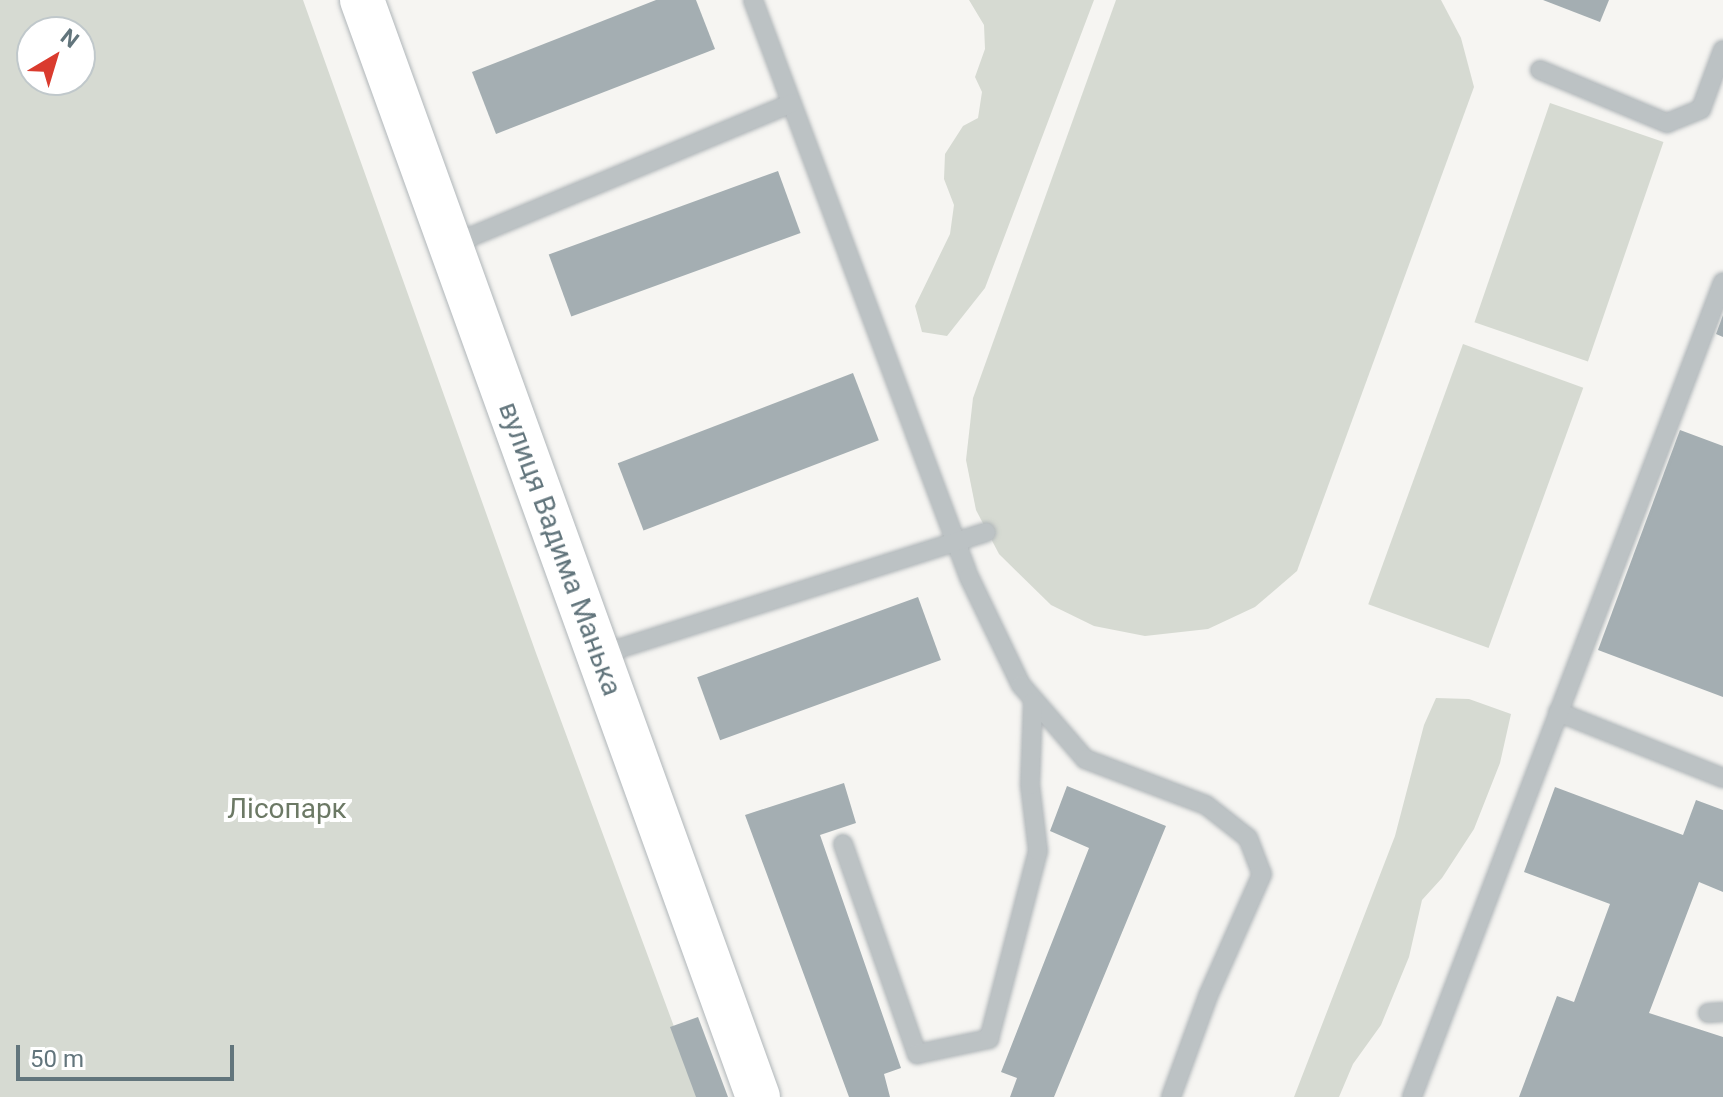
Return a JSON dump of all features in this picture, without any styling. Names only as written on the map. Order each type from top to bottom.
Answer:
[{"type":"main road","name":"вулиця Вадима Манька","points":[[362,0],[758,1097]]},
{"type":"lane","points":[[753,0],[956,543],[980,600],[1033,702],[1085,759],[1206,805],[1248,838],[1262,874],[1208,996],[1171,1097]]},
{"type":"lane","points":[[1540,70],[1667,123],[1701,109],[1723,50]]},
{"type":"lane","points":[[450,245],[792,103]]},
{"type":"lane","points":[[1412,1097],[1723,282]]},
{"type":"lane","points":[[599,655],[986,532]]},
{"type":"lane","points":[[843,844],[917,1054],[989,1039],[1038,851],[1030,785],[1033,702]]},
{"type":"lane","points":[[1558,712],[1723,778]]},
{"type":"green space","name":"Лісопарк","points":[[0,0],[303,0],[536,653],[700,1097],[0,1097]]},
{"type":"green space","points":[[969,0],[1094,0],[985,288],[947,336],[922,332],[915,306],[950,234],[954,205],[944,179],[945,154],[963,126],[978,118],[982,92],[975,77],[985,49],[984,25]]},
{"type":"green space","points":[[1116,0],[1441,0],[1461,38],[1474,87],[1297,571],[1255,607],[1208,629],[1145,636],[1094,626],[1051,605],[999,554],[976,510],[966,460],[973,398]]},
{"type":"green space","points":[[1550,103],[1663,142],[1588,361],[1474,322]]},
{"type":"green space","points":[[1463,344],[1583,388],[1489,648],[1368,604]]},
{"type":"green space","points":[[1436,698],[1469,699],[1511,714],[1500,763],[1474,829],[1442,878],[1422,900],[1409,957],[1381,1025],[1353,1064],[1339,1097],[1294,1097],[1395,836],[1424,725]]},
{"type":"building","points":[[656,0],[696,0],[715,49],[496,134],[472,72]]},
{"type":"building","points":[[1543,0],[1609,0],[1600,22]]},
{"type":"building","points":[[778,171],[801,233],[571,316],[549,254]]},
{"type":"building","points":[[1723,315],[1723,337],[1716,334]]},
{"type":"building","points":[[853,373],[879,440],[644,531],[618,463]]},
{"type":"building","points":[[1680,430],[1723,446],[1723,697],[1598,650]]},
{"type":"building","points":[[918,597],[941,660],[720,740],[697,677]]},
{"type":"building","points":[[844,783],[856,823],[820,835],[901,1068],[884,1074],[890,1097],[849,1097],[745,815]]},
{"type":"building","points":[[1067,786],[1166,826],[1054,1097],[1010,1097],[1017,1078],[1001,1072],[1089,848],[1050,831]]},
{"type":"building","points":[[1555,787],[1683,835],[1696,800],[1723,810],[1723,892],[1699,882],[1649,1013],[1723,1037],[1723,1097],[1519,1097],[1557,996],[1574,1002],[1610,904],[1524,872]]},
{"type":"building","points":[[698,1017],[728,1097],[696,1097],[670,1027]]}]
